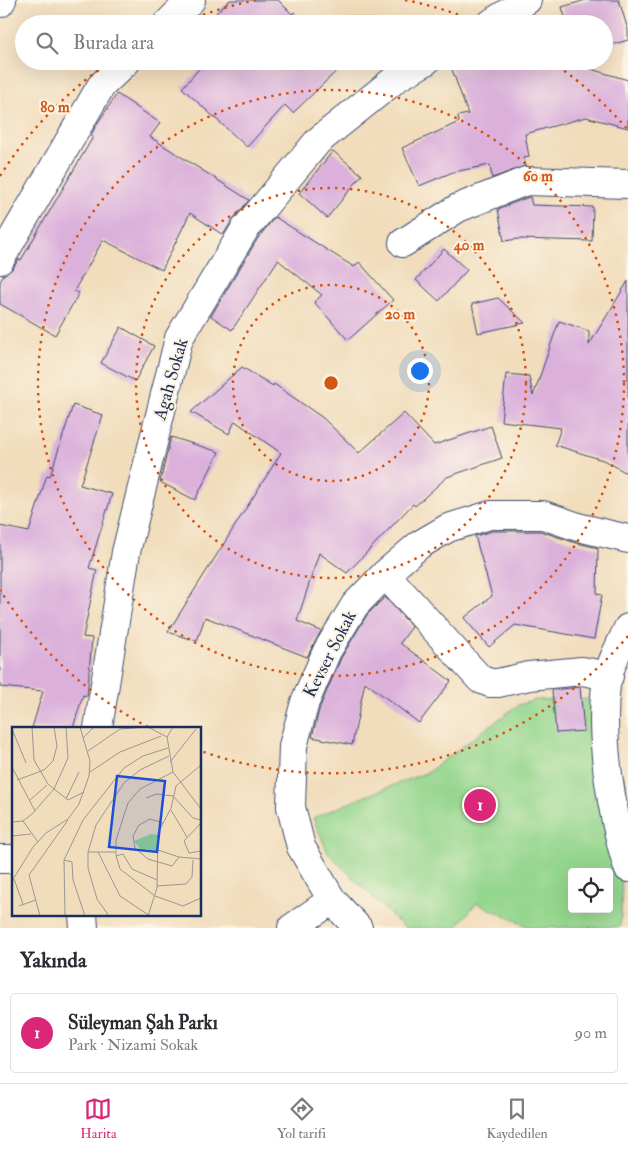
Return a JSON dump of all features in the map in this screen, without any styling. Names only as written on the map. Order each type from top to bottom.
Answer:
[{"type":"street","points":[[176,15],[192,0]]},
{"type":"street","points":[[504,15],[527,0]]},
{"type":"street","points":[[0,260],[101,86],[118,70]]},
{"type":"street","name":"Agah Sokak","points":[[98,727],[126,552],[179,338],[244,229],[318,141],[398,78],[411,70]]},
{"type":"street","points":[[404,243],[458,208],[526,181],[628,184]]},
{"type":"street","name":"Kevser Sokak","points":[[358,928],[332,900],[301,847],[291,807],[293,746],[304,702],[327,651],[355,605],[385,574],[419,545],[448,528],[490,515],[543,515],[578,527],[628,539]]},
{"type":"street","points":[[385,574],[480,679],[490,683],[498,683],[529,676],[582,671],[609,676]]},
{"type":"street","points":[[628,628],[611,666],[606,685],[604,742],[610,792],[628,868]]},
{"type":"street","points":[[292,928],[332,900]]},
{"type":"green space","points":[[599,699],[619,841],[622,898],[620,927],[531,928],[477,903],[455,928],[406,928],[328,853],[313,818],[428,772],[518,705],[535,700]]},
{"type":"building","points":[[230,0],[278,0],[292,14],[294,12],[297,15],[218,15],[216,13]]},
{"type":"building","points":[[586,0],[619,0],[628,30],[628,40],[613,44],[613,15],[564,15],[562,7]]},
{"type":"building","points":[[198,70],[338,70],[293,113],[285,105],[247,147],[182,88]]},
{"type":"building","points":[[452,70],[594,70],[628,80],[628,128],[586,117],[525,134],[529,157],[523,158],[525,166],[492,178],[490,165],[453,172],[419,186],[402,148],[459,122],[458,116],[468,114]]},
{"type":"building","points":[[117,94],[160,123],[150,137],[249,200],[233,219],[223,235],[190,213],[162,270],[103,240],[74,291],[79,293],[55,335],[0,304],[0,282],[4,274],[13,268],[19,259],[21,260],[93,137],[91,135],[97,124]]},
{"type":"building","points":[[333,151],[362,175],[327,218],[299,193]]},
{"type":"building","points":[[530,197],[532,205],[593,207],[592,241],[518,239],[504,241],[498,209]]},
{"type":"building","points":[[275,217],[354,267],[359,262],[393,300],[348,340],[314,302],[322,295],[278,260],[232,330],[211,316],[258,238]]},
{"type":"building","points":[[444,249],[467,270],[439,301],[416,280]]},
{"type":"building","points":[[628,281],[628,474],[606,461],[555,445],[561,428],[501,421],[506,374],[529,376],[533,396],[559,321],[589,331],[589,345]]},
{"type":"building","points":[[498,298],[525,323],[478,333],[472,304]]},
{"type":"building","points":[[121,327],[154,346],[135,381],[101,363]]},
{"type":"building","points":[[242,367],[273,386],[274,384],[323,418],[359,453],[404,413],[434,445],[491,426],[502,458],[447,477],[415,506],[413,504],[347,573],[319,553],[297,621],[321,631],[307,657],[205,617],[197,641],[168,632],[281,453],[235,421],[229,434],[191,412]]},
{"type":"building","points":[[73,405],[103,415],[80,485],[112,494],[89,568],[97,570],[83,637],[92,638],[87,696],[83,695],[73,727],[32,727],[43,691],[0,687],[0,526],[29,532],[47,475],[50,476]]},
{"type":"building","points":[[171,437],[219,452],[195,500],[160,482]]},
{"type":"building","points":[[492,531],[540,531],[598,548],[597,594],[602,595],[594,639],[515,625],[489,647],[464,618],[492,596],[475,536]]},
{"type":"building","points":[[385,597],[412,627],[400,643],[451,681],[419,723],[365,682],[352,745],[312,737],[320,707],[341,658],[367,615]]},
{"type":"building","points":[[580,687],[584,731],[556,733],[552,690]]},
{"type":"place","name":"Süleyman Şah Parkı","points":[[480,805]]}]
